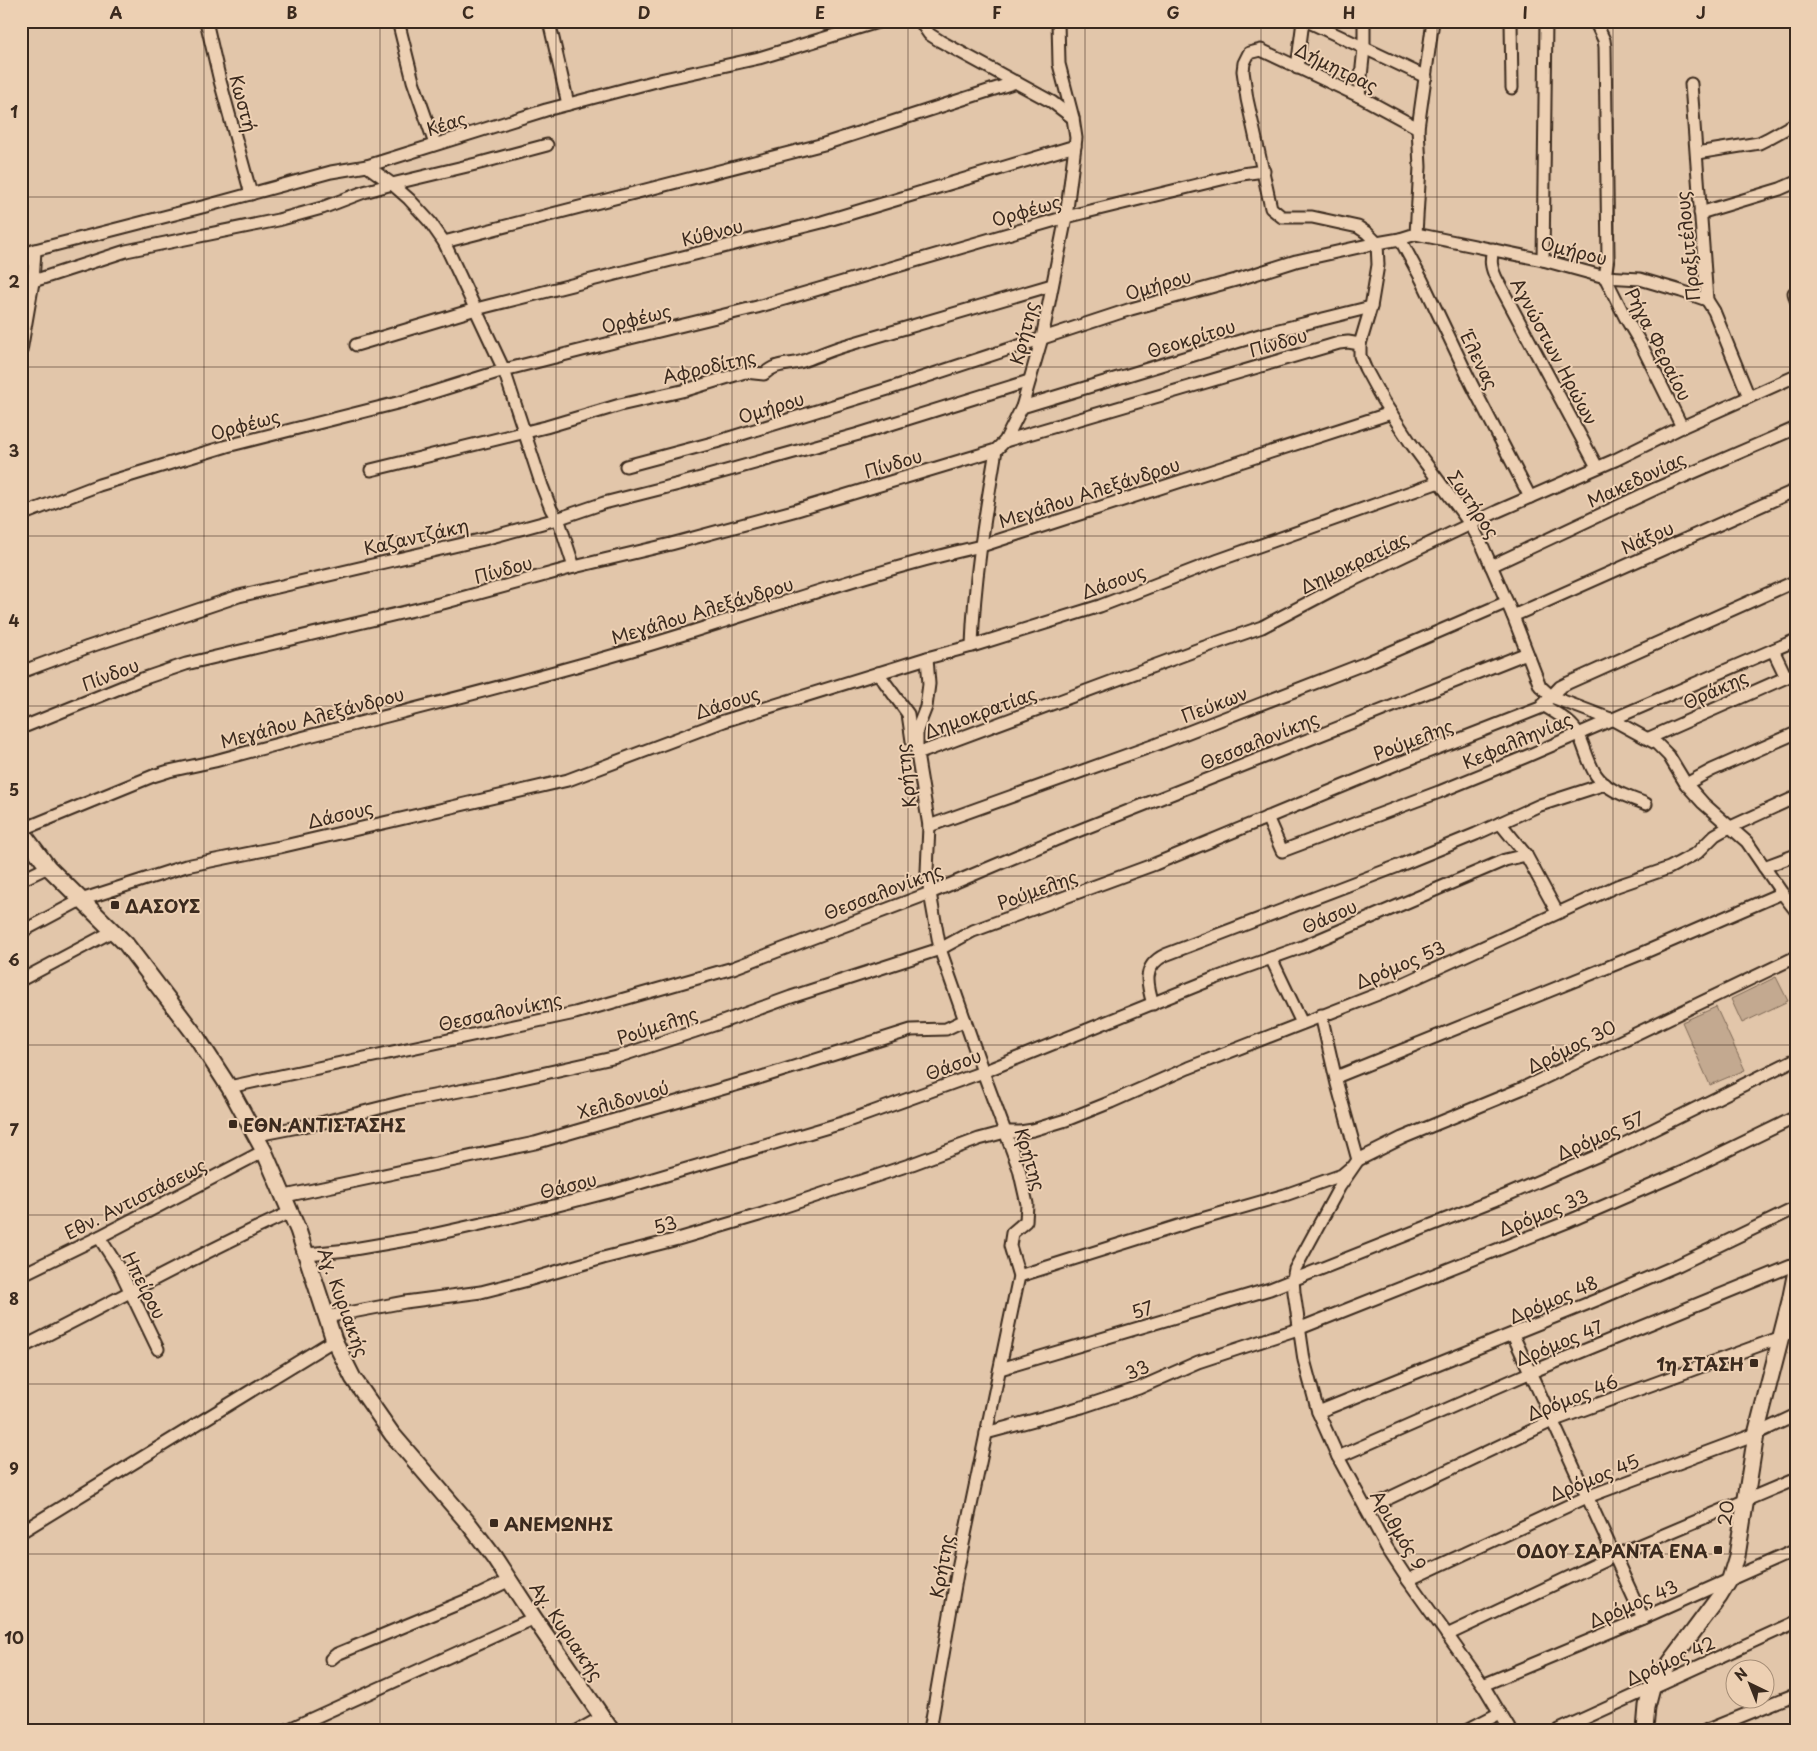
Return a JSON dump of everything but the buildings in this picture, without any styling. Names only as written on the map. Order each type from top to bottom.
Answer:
[{"type":"street","name":"Κωστή","points":[[206,21],[220,81],[251,194]]},
{"type":"street","points":[[398,21],[413,81],[436,144]]},
{"type":"street","points":[[549,21],[568,104]]},
{"type":"street","name":"Κέας","points":[[21,255],[331,172],[367,166],[568,104],[664,79],[760,58],[854,25],[881,21]]},
{"type":"street","points":[[920,21],[929,34],[940,41],[1052,102],[1073,118]]},
{"type":"street","name":"Κρήτης","points":[[996,450],[1005,441],[1022,407],[1042,338],[1066,217],[1076,138],[1073,118],[1059,64],[1058,21]]},
{"type":"street","points":[[1298,68],[1303,21]]},
{"type":"street","points":[[1307,21],[1426,77]]},
{"type":"street","points":[[1359,96],[1364,48],[1364,21]]},
{"type":"street","points":[[1416,234],[1420,167],[1418,128],[1433,21]]},
{"type":"street","points":[[1510,21],[1512,88]]},
{"type":"street","points":[[1543,260],[1546,21]]},
{"type":"street","points":[[1594,21],[1604,40],[1605,47],[1608,258],[1605,277]]},
{"type":"street","name":"Δήμητρας","points":[[1264,171],[1247,99],[1243,71],[1244,62],[1249,53],[1261,50],[1359,96],[1418,128]]},
{"type":"street","points":[[444,242],[824,144],[1016,82]]},
{"type":"street","name":"Πραξιτέλους","points":[[1691,84],[1707,300],[1714,311],[1748,397]]},
{"type":"street","points":[[1697,153],[1759,143],[1796,123]]},
{"type":"street","points":[[21,285],[126,251],[278,220],[322,208],[364,192],[392,184],[547,145]]},
{"type":"street","name":"Κύθνου","points":[[356,345],[476,309],[822,222],[1075,146]]},
{"type":"street","points":[[367,166],[392,184],[421,211],[444,242],[504,370],[542,486],[557,519],[574,567]]},
{"type":"street","points":[[1264,171],[1271,208],[1282,217],[1312,217],[1358,226],[1376,242]]},
{"type":"street","name":"Ορφέως","points":[[21,515],[98,485],[227,446],[405,401],[504,370],[757,307],[1066,217],[1242,174],[1264,171]]},
{"type":"street","points":[[1700,213],[1780,189],[1796,182]]},
{"type":"street","name":"Ομήρου","points":[[626,466],[716,442],[888,389],[1131,310],[1296,261],[1416,234],[1543,260],[1605,277],[1640,279],[1707,300]]},
{"type":"street","name":"Έλενας","points":[[1400,239],[1530,497]]},
{"type":"street","name":"Σωτήρος","points":[[1376,242],[1378,265],[1371,307],[1360,344],[1360,356],[1391,414],[1471,525],[1492,566],[1540,686],[1552,697]]},
{"type":"street","name":"Αγνώστων Ηρώων","points":[[1492,249],[1490,261],[1496,278],[1597,467]]},
{"type":"street","points":[[21,351],[33,282],[35,250]]},
{"type":"street","name":"Ρήγα Φεραίου","points":[[1605,277],[1682,427]]},
{"type":"street","name":"Αφροδίτης","points":[[371,470],[524,432],[620,405],[686,390],[745,372],[764,374],[768,369],[775,366],[803,361],[822,352],[1052,285]]},
{"type":"street","name":"Θεοκρίτου","points":[[1022,407],[1263,334],[1371,307]]},
{"type":"street","name":"Πίνδου","points":[[1005,441],[1338,343],[1360,344]]},
{"type":"street","name":"Δημοκρατίας","points":[[917,754],[1262,627],[1336,588],[1796,376]]},
{"type":"street","name":"Καζαντζάκη","points":[[21,672],[88,647],[239,596],[484,539],[557,519],[604,503],[859,434],[1029,381]]},
{"type":"street","name":"Μεγάλου Αλεξάνδρου","points":[[21,830],[169,771],[215,762],[602,659],[710,627],[877,573],[980,546],[1391,414]]},
{"type":"street","name":"Μακεδονίας","points":[[1492,566],[1655,489],[1796,428]]},
{"type":"street","points":[[972,646],[973,612],[980,546],[996,450]]},
{"type":"street","name":"Πίνδου","points":[[21,728],[186,664],[443,603],[574,567],[671,544],[796,510],[996,450]]},
{"type":"street","name":"Δάσους","points":[[21,932],[81,900],[186,866],[280,847],[568,780],[724,720],[1100,606],[1228,557],[1439,482]]},
{"type":"street","name":"Νάξου","points":[[1513,616],[1796,490]]},
{"type":"street","name":"Ρούμελης","points":[[257,1135],[617,1057],[697,1031],[792,996],[940,948],[973,931],[1155,864],[1394,765],[1540,708],[1560,687],[1568,683],[1796,581]]},
{"type":"street","name":"Πεύκων","points":[[928,826],[1165,742],[1366,663],[1507,602]]},
{"type":"street","name":"Κεφαλληνίας","points":[[1268,817],[1282,851],[1439,792],[1613,720],[1796,640]]},
{"type":"street","points":[[1773,650],[1791,675]]},
{"type":"street","name":"Θεσσαλονίκης","points":[[229,1087],[574,1012],[733,968],[930,893],[1055,840],[1527,653]]},
{"type":"street","name":"Κρήτης","points":[[928,658],[929,684],[926,707],[917,730],[917,754],[928,826],[927,871],[930,893],[940,948],[1019,1168],[1027,1204],[1026,1221],[1012,1233],[1010,1246],[1019,1276],[958,1568],[930,1730]]},
{"type":"street","points":[[878,673],[908,714],[911,737],[917,754]]},
{"type":"street","name":"Θράκης","points":[[1649,738],[1791,675]]},
{"type":"street","points":[[1552,697],[1613,720],[1649,738],[1664,749],[1686,784],[1703,803],[1747,842],[1796,911]]},
{"type":"street","points":[[1543,705],[1569,723],[1578,733],[1596,775],[1605,784],[1611,789],[1646,804]]},
{"type":"street","points":[[1686,784],[1712,770],[1796,733]]},
{"type":"street","points":[[1153,1004],[1148,990],[1148,977],[1150,966],[1156,959],[1398,866],[1540,805],[1605,784]]},
{"type":"street","name":"Δρόμος 53","points":[[1005,1132],[1033,1130],[1066,1120],[1188,1068],[1396,987],[1556,912],[1617,886],[1669,868],[1697,853],[1716,834],[1796,797]]},
{"type":"street","points":[[1500,823],[1526,855],[1556,912]]},
{"type":"street","name":"Αγ. Κυριακής","points":[[21,830],[48,867],[126,944],[196,1036],[257,1135],[291,1212],[307,1254],[334,1340],[353,1378],[392,1434],[469,1524],[510,1580],[611,1730]]},
{"type":"street","name":"Θάσου","points":[[307,1254],[348,1250],[418,1238],[609,1192],[842,1123],[983,1072],[1213,979],[1302,947],[1504,860],[1526,855]]},
{"type":"street","points":[[1764,867],[1796,855]]},
{"type":"street","points":[[21,880],[48,867]]},
{"type":"street","points":[[1336,1076],[1643,953],[1782,893]]},
{"type":"street","points":[[21,980],[113,931]]},
{"type":"street","name":"Δρόμος 30","points":[[1019,1276],[1285,1195],[1342,1175],[1356,1163],[1402,1138],[1521,1089],[1796,957]]},
{"type":"street","points":[[1271,958],[1302,1023]]},
{"type":"street","points":[[1293,1280],[1295,1269],[1333,1197],[1356,1163],[1321,1015]]},
{"type":"street","name":"Χελιδονιού","points":[[284,1196],[535,1143],[750,1081],[912,1030],[946,1029],[965,1020]]},
{"type":"street","name":"Δρόμος 57","points":[[1293,1280],[1507,1195],[1620,1146],[1796,1059]]},
{"type":"street","name":"Δρόμος 33","points":[[1298,1329],[1567,1222],[1685,1171],[1796,1117]]},
{"type":"street","name":"53","points":[[326,1317],[405,1302],[481,1292],[603,1258],[678,1240],[834,1191],[979,1139],[1005,1132]]},
{"type":"street","name":"Εθν. Αντιστάσεως","points":[[21,1275],[99,1237],[264,1151]]},
{"type":"street","name":"Δρόμος 48","points":[[1318,1412],[1513,1335],[1678,1265],[1796,1208]]},
{"type":"street","points":[[21,1348],[220,1245],[291,1212]]},
{"type":"street","name":"Ηπείρου","points":[[99,1237],[120,1270],[158,1349]]},
{"type":"street","name":"Δρόμος 47","points":[[1338,1457],[1529,1373],[1796,1264]]},
{"type":"street","name":"20","points":[[1645,1730],[1647,1706],[1652,1687],[1720,1597],[1730,1579],[1737,1556],[1756,1434],[1790,1301],[1796,1270]]},
{"type":"street","name":"Αριθμός 9","points":[[1293,1280],[1298,1329],[1308,1377],[1318,1412],[1338,1457],[1387,1548],[1483,1685],[1510,1730]]},
{"type":"street","name":"57","points":[[1000,1369],[1270,1289],[1293,1280]]},
{"type":"street","name":"33","points":[[986,1433],[1082,1407],[1139,1388],[1198,1362],[1298,1329]]},
{"type":"street","name":"Δρόμος 46","points":[[1366,1509],[1552,1422],[1779,1338],[1796,1329]]},
{"type":"street","points":[[1513,1335],[1643,1618]]},
{"type":"street","points":[[21,1532],[334,1340]]},
{"type":"street","name":"Δρόμος 45","points":[[1408,1580],[1587,1497],[1756,1434],[1796,1415]]},
{"type":"street","points":[[1447,1635],[1614,1556],[1796,1479]]},
{"type":"street","name":"Δρόμος 43","points":[[1483,1685],[1643,1618],[1796,1550]]},
{"type":"street","points":[[331,1659],[337,1654],[477,1596],[510,1580]]},
{"type":"street","points":[[287,1730],[534,1618]]},
{"type":"street","name":"Δρόμος 42","points":[[1559,1730],[1796,1622]]},
{"type":"street","points":[[1706,1730],[1796,1694]]},
{"type":"street","points":[[1467,1730],[1500,1713]]},
{"type":"street","points":[[578,1730],[602,1717]]},
{"type":"shaded area","points":[[1776,977],[1788,1001],[1742,1023],[1731,999]]},
{"type":"shaded area","points":[[1716,1007],[1745,1070],[1710,1085],[1682,1022]]},
{"type":"place","name":"ΔΑΣΟΥΣ","points":[[115,905]]},
{"type":"place","name":"ΕΘΝ.ΑΝΤΙΣΤΑΣΗΣ","points":[[233,1124]]},
{"type":"place","name":"1η ΣΤΑΣΗ","points":[[1754,1363]]},
{"type":"place","name":"ΑΝΕΜΩΝΗΣ","points":[[494,1523]]},
{"type":"place","name":"ΟΔΟΥ ΣΑΡΑΝΤΑ ΕΝΑ","points":[[1718,1550]]}]
